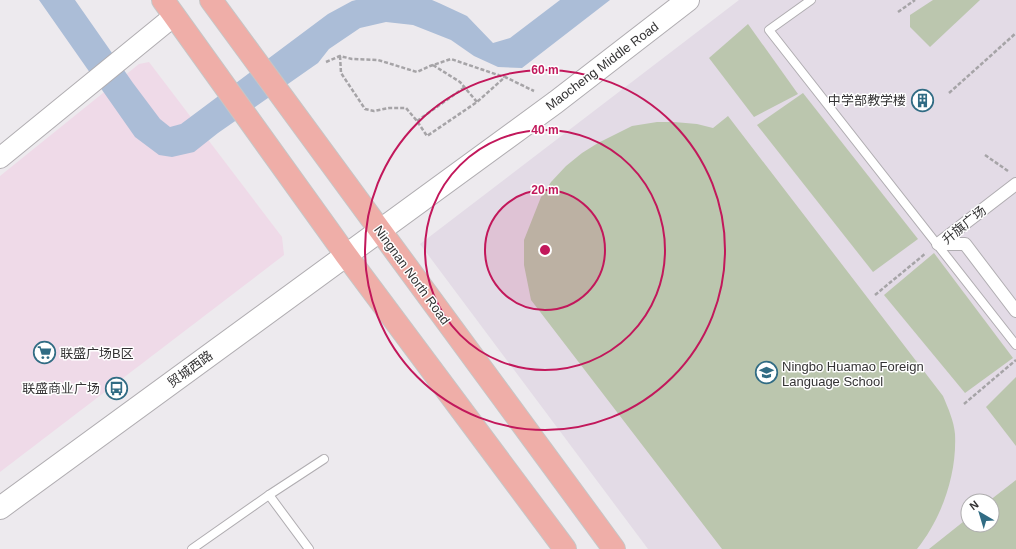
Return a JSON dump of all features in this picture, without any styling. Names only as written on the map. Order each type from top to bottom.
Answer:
[{"type":"main road","name":"Ningnan North Road","points":[[211,0],[614,549]]},
{"type":"main road","name":"Maocheng Middle Road","points":[[380,231],[556,102],[688,0]]},
{"type":"main road","points":[[168,8],[346,255],[565,549]]},
{"type":"main road","name":"贸城西路","points":[[0,508],[380,231]]},
{"type":"street","points":[[0,158],[168,8]]},
{"type":"street","name":"升旗广场","points":[[938,244],[1016,184]]},
{"type":"street","name":"升旗广场","points":[[938,244],[965,244],[1016,311]]},
{"type":"lane","points":[[811,0],[770,30],[1016,345]]},
{"type":"lane","points":[[192,549],[268,495],[324,459]]},
{"type":"lane","points":[[268,495],[309,549]]},
{"type":"path","points":[[898,12],[915,0]]},
{"type":"path","points":[[949,93],[1016,33]]},
{"type":"path","points":[[326,62],[340,56],[352,59],[378,60],[417,72],[451,59],[505,77],[556,102]]},
{"type":"path","points":[[340,56],[341,73],[365,109],[374,111],[389,108],[406,108],[427,136],[477,102],[505,77]]},
{"type":"path","points":[[432,65],[460,82],[477,102]]},
{"type":"path","points":[[417,121],[465,88]]},
{"type":"path","points":[[985,155],[1010,172]]},
{"type":"path","points":[[875,294],[938,244]]},
{"type":"path","points":[[964,404],[1016,360]]},
{"type":"shaded area","name":"Ningbo Huamao Foreign Language School","points":[[739,0],[1016,0],[1016,549],[648,549],[420,244]]},
{"type":"shaded area","points":[[149,62],[282,237],[284,255],[0,472],[0,176],[139,64]]},
{"type":"green space","points":[[933,0],[980,0],[930,47],[910,27],[910,15]]},
{"type":"green space","points":[[748,24],[798,94],[754,117],[709,58]]},
{"type":"green space","points":[[803,93],[918,239],[873,272],[757,125]]},
{"type":"green space","points":[[728,116],[943,396],[955,434],[953,464],[941,510],[926,537],[917,549],[722,549],[531,300],[524,265],[524,240],[541,197],[551,182],[566,166],[582,153],[598,143],[632,126],[657,122],[674,122],[697,124],[713,128]]},
{"type":"green space","points":[[934,253],[1013,358],[965,393],[884,295]]},
{"type":"green space","points":[[1016,377],[1016,446],[986,407]]},
{"type":"green space","points":[[1016,480],[1016,549],[929,549],[960,524],[960,533],[1000,533],[999,493]]},
{"type":"water","points":[[39,0],[75,0],[133,83],[160,119],[170,127],[181,124],[328,14],[352,1],[432,0],[467,16],[493,43],[510,38],[560,0],[610,0],[522,68],[498,67],[474,56],[451,40],[413,25],[386,22],[360,28],[329,49],[318,63],[218,133],[194,152],[172,157],[159,155],[135,137]]},
{"type":"place","name":"中学部教学楼","points":[[922,100]]},
{"type":"place","name":"联盛广场B区","points":[[45,353]]},
{"type":"place","name":"Ningbo Huamao Foreign Language School","points":[[766,373]]},
{"type":"place","name":"联盛商业广场","points":[[116,388]]}]
